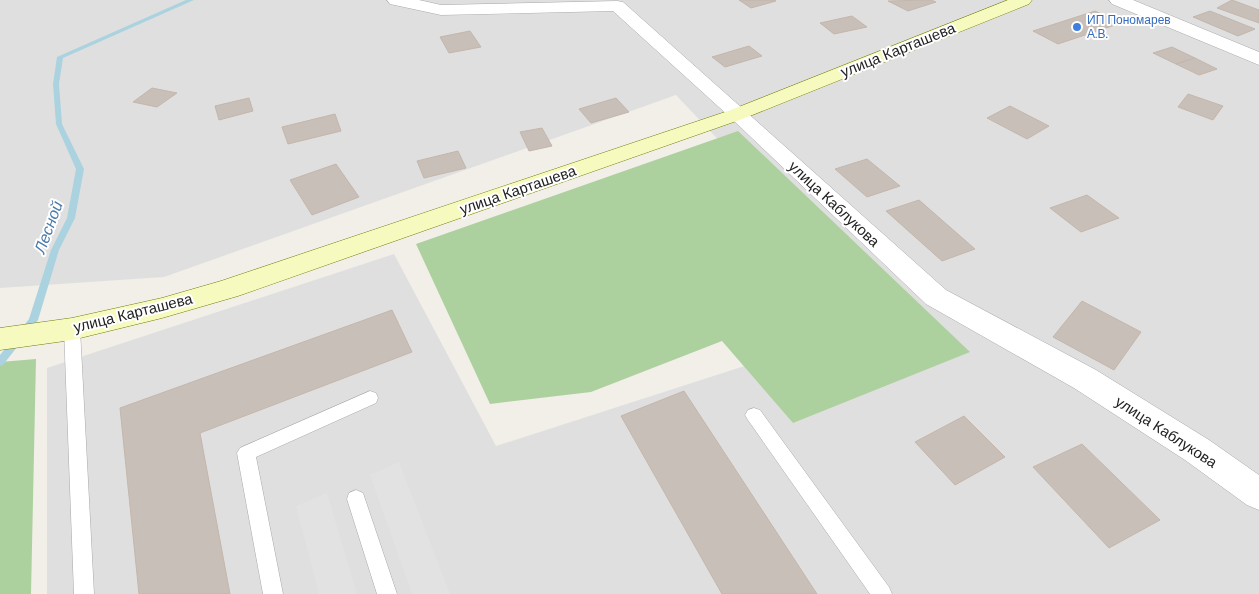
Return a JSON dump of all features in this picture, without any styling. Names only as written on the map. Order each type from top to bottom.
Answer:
[{"type":"main road","name":"улица Карташева","points":[[0,339],[72,329],[162,308],[228,289],[738,114],[1023,0]]},
{"type":"street","name":"улица Каблукова","points":[[396,0],[441,10],[619,3],[936,297],[1085,379],[1197,450],[1259,494]]},
{"type":"street","points":[[1118,0],[1259,59]]},
{"type":"lane","points":[[72,329],[84,594]]},
{"type":"lane","points":[[273,594],[246,452],[370,398]]},
{"type":"lane","points":[[754,415],[882,594]]},
{"type":"lane","points":[[356,499],[387,594]]},
{"type":"shaded area","points":[[0,0],[1259,0],[1259,594],[47,594],[47,368],[394,254],[496,446],[760,361],[883,314],[676,95],[164,277],[0,288]]},
{"type":"shaded area","points":[[399,462],[450,594],[412,594],[370,475]]},
{"type":"shaded area","points":[[327,493],[357,594],[319,594],[296,506]]},
{"type":"green space","points":[[738,131],[970,352],[793,423],[722,341],[591,392],[490,404],[416,244]]},
{"type":"green space","points":[[36,359],[31,594],[0,594],[0,362]]},
{"type":"building","points":[[739,0],[775,0],[776,1],[751,8]]},
{"type":"building","points":[[931,0],[936,2],[908,11],[888,1]]},
{"type":"building","points":[[1232,0],[1259,10],[1259,23],[1217,8]]},
{"type":"building","name":"ИП Пономарев А.В.","points":[[1095,11],[1121,23],[1058,44],[1033,31]]},
{"type":"building","points":[[1210,11],[1255,29],[1238,36],[1193,17]]},
{"type":"building","points":[[852,16],[867,27],[834,34],[820,23]]},
{"type":"building","points":[[470,31],[481,47],[449,53],[440,37]]},
{"type":"building","points":[[749,46],[762,56],[725,67],[712,57]]},
{"type":"building","points":[[1172,47],[1195,58],[1176,64],[1153,53]]},
{"type":"building","points":[[1195,58],[1217,69],[1199,75],[1176,64]]},
{"type":"building","points":[[152,88],[177,93],[157,107],[133,102]]},
{"type":"building","points":[[1188,94],[1223,106],[1213,120],[1178,107]]},
{"type":"building","points":[[249,98],[253,111],[219,120],[215,106]]},
{"type":"building","points":[[616,98],[629,112],[591,123],[579,109]]},
{"type":"building","points":[[1010,106],[1049,126],[1027,139],[987,118]]},
{"type":"building","points":[[335,114],[341,131],[288,144],[282,127]]},
{"type":"building","points":[[542,128],[552,146],[529,151],[520,132]]},
{"type":"building","points":[[458,151],[466,168],[424,178],[417,161]]},
{"type":"building","points":[[867,159],[900,186],[867,197],[835,169]]},
{"type":"building","points":[[336,164],[359,197],[312,215],[290,180]]},
{"type":"building","points":[[1087,195],[1119,218],[1081,232],[1050,208]]},
{"type":"building","points":[[919,200],[975,249],[942,261],[886,211]]},
{"type":"building","points":[[1082,301],[1141,332],[1114,370],[1053,337]]},
{"type":"building","points":[[392,310],[412,352],[200,433],[230,594],[139,594],[120,408]]},
{"type":"building","points":[[684,391],[817,594],[722,594],[621,416]]},
{"type":"building","points":[[964,416],[1005,457],[955,485],[915,442]]},
{"type":"building","points":[[1082,444],[1160,520],[1109,548],[1033,467]]},
{"type":"waterway","name":"Лесной","points":[[0,362],[33,320],[55,250],[71,218],[80,169],[59,124],[56,84],[60,57],[191,0]]},
{"type":"place","name":"ИП Пономарев А.В.","points":[[1077,27]]}]
